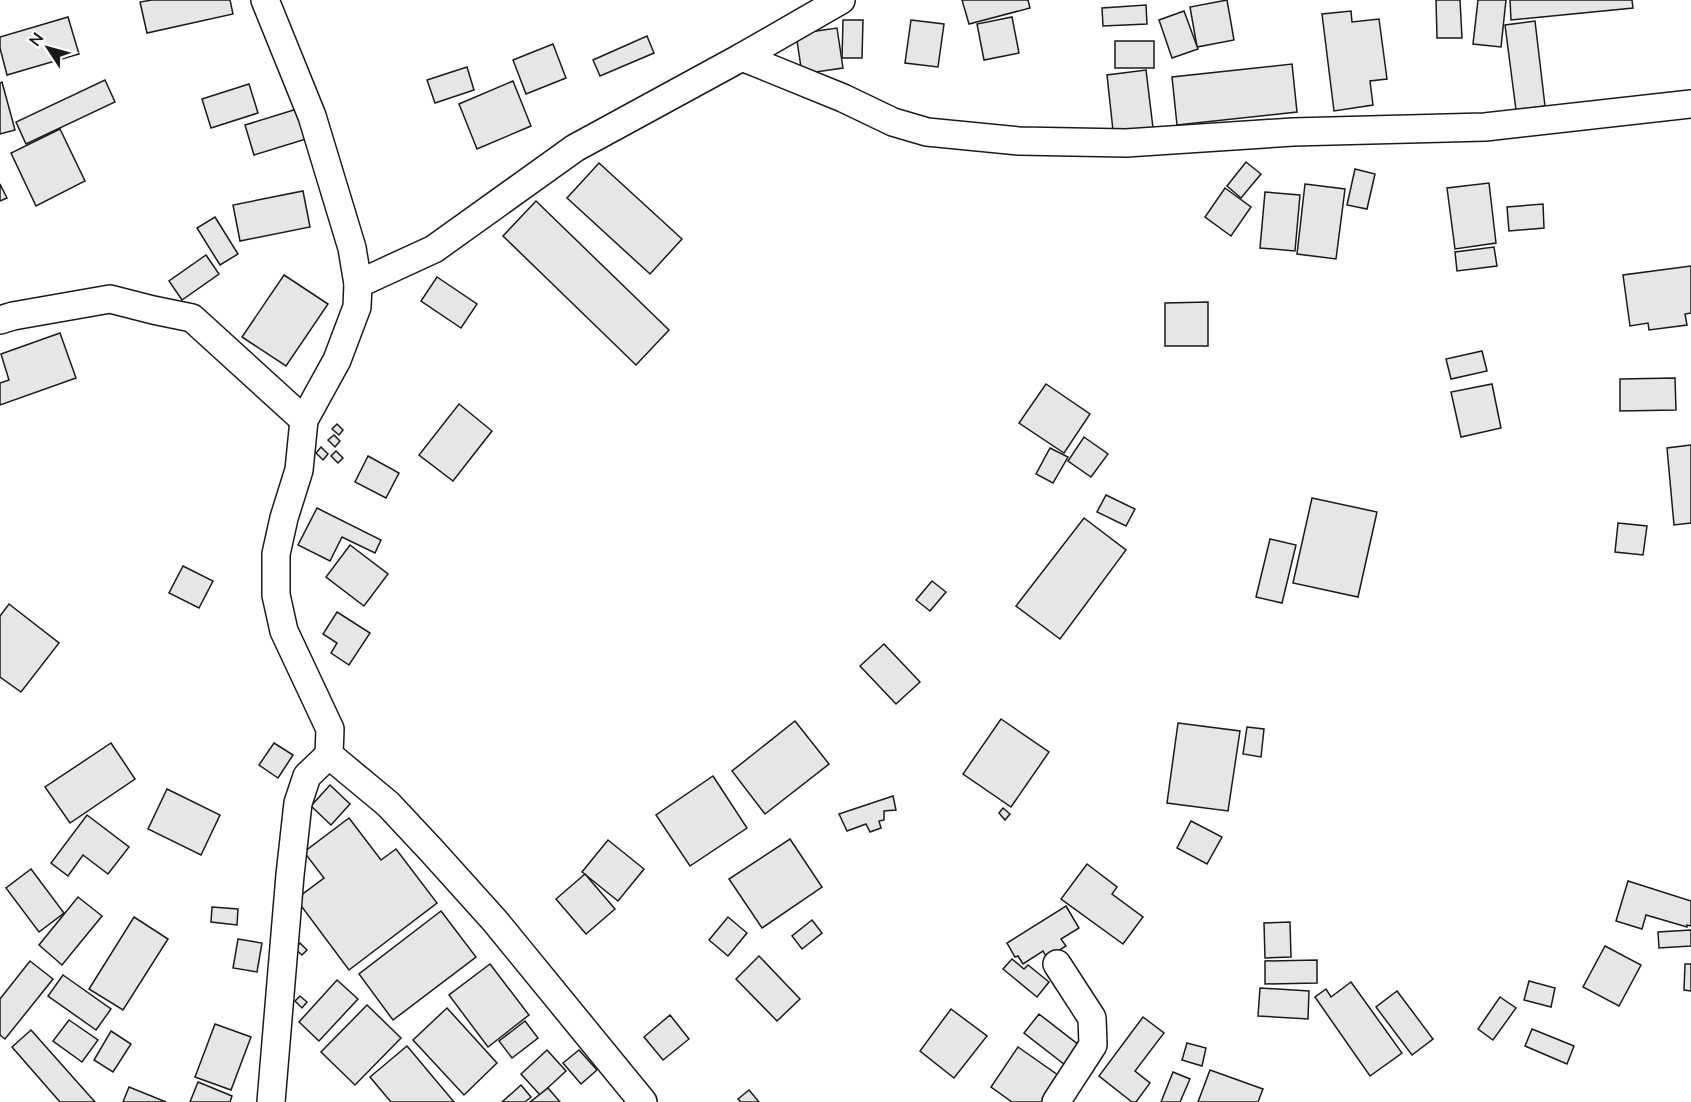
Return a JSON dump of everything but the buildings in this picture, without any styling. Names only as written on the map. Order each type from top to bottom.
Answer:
[{"type":"street","points":[[265,0],[312,116],[352,248],[358,284],[357,308],[337,360],[304,420],[299,470],[276,554],[276,595],[284,631],[330,729],[329,755],[307,776],[298,802],[272,1102]]},
{"type":"street","points":[[358,284],[434,249],[575,148],[841,0]]},
{"type":"street","points":[[742,57],[843,98],[904,126],[927,132],[1019,141],[1126,142],[1293,132],[1485,127],[1691,104]]},
{"type":"street","points":[[0,320],[110,299],[192,318],[304,420]]},
{"type":"street","points":[[329,755],[388,804],[432,851],[495,921],[643,1102]]},
{"type":"street","points":[[1056,964],[1092,1018],[1093,1045],[1056,1102]]}]
